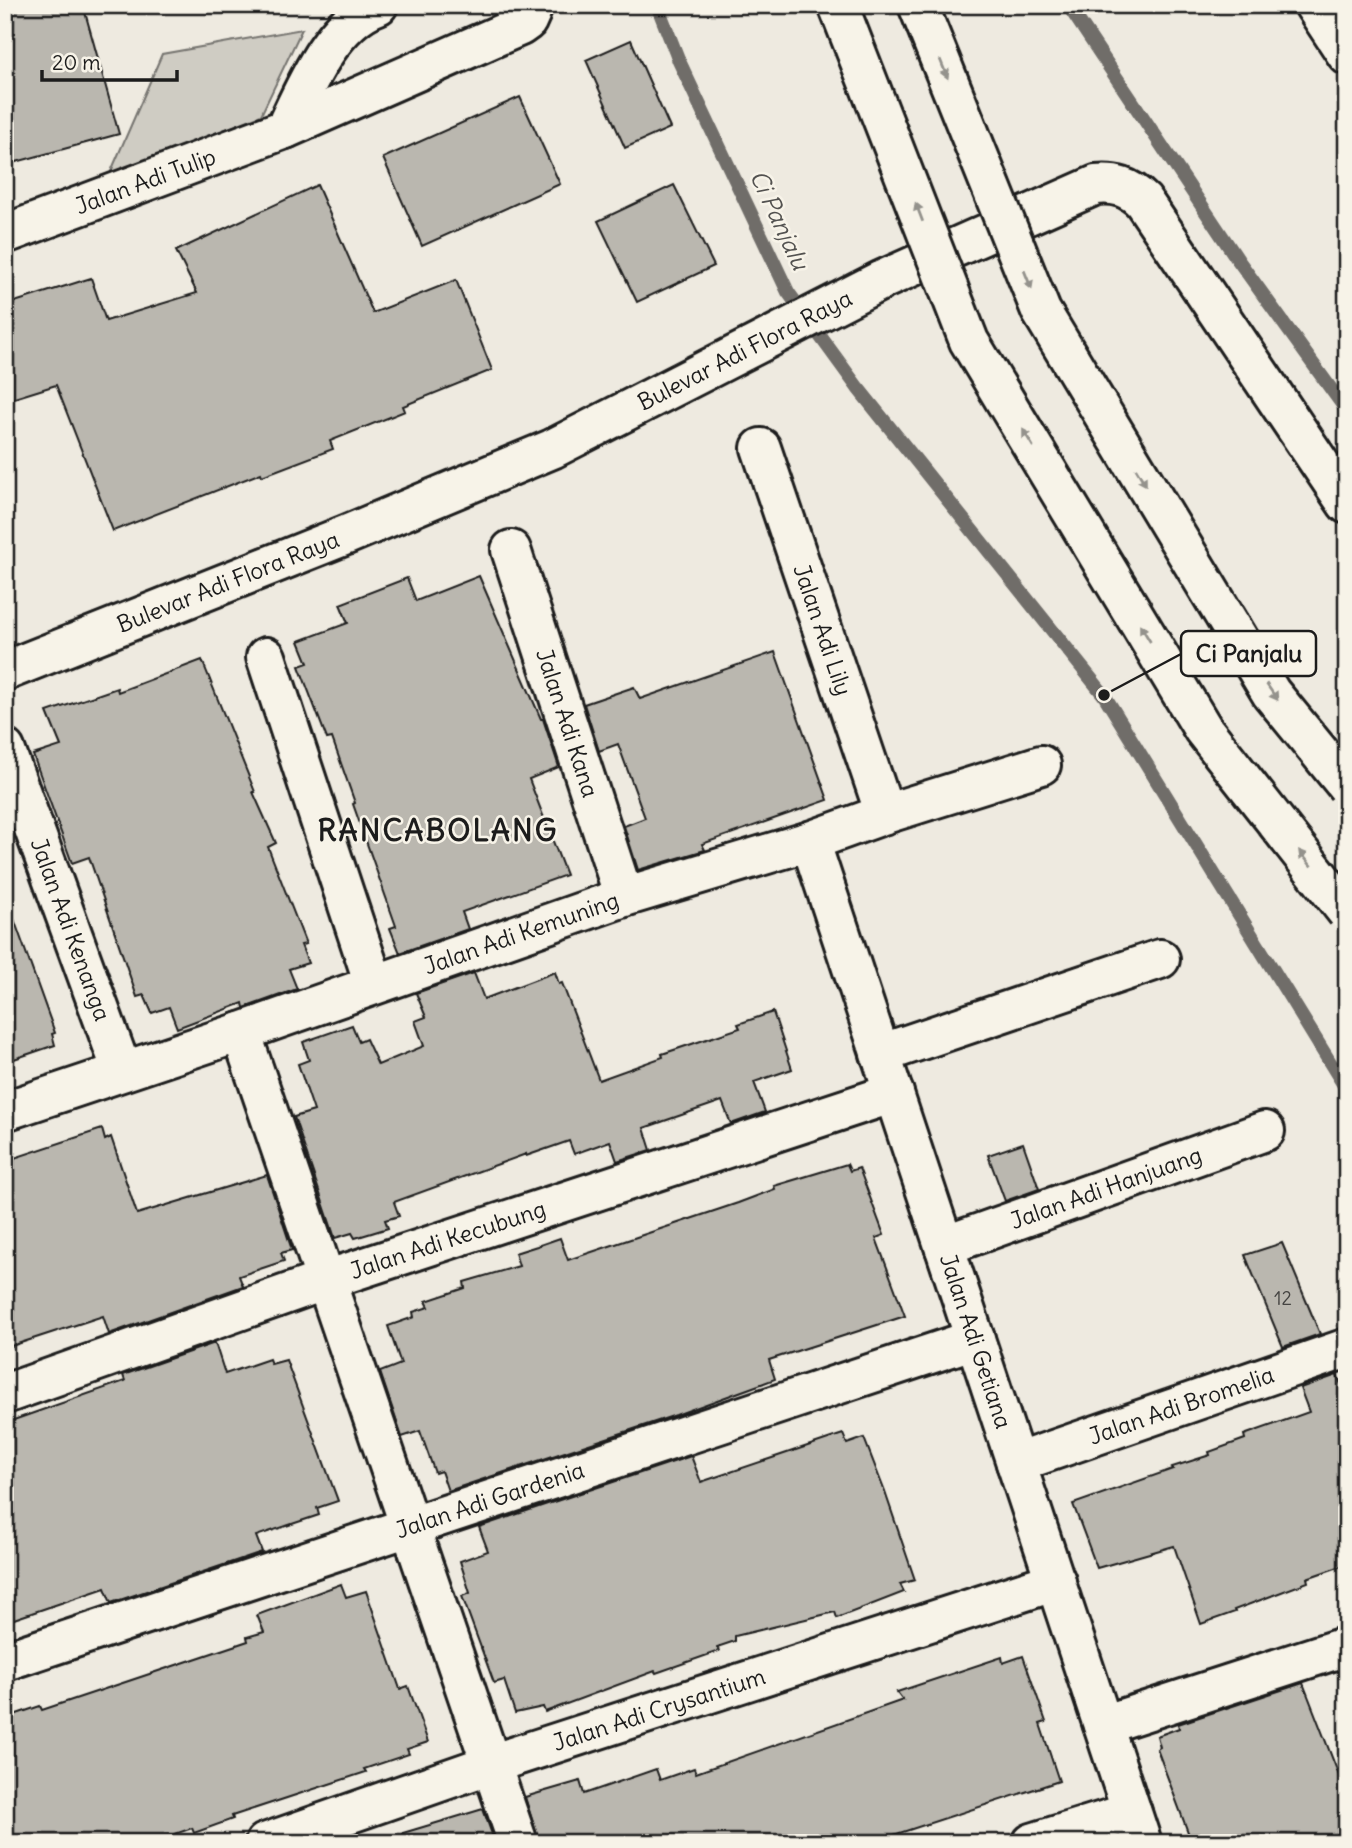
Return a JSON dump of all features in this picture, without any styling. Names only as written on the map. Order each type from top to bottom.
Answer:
[{"type":"main road","points":[[285,129],[307,84],[343,27],[378,5]]},
{"type":"main road","name":"Jalan Adi Tulip","points":[[5,234],[285,129],[520,26],[527,21],[531,12],[528,5]]},
{"type":"main road","points":[[838,5],[969,341],[1203,729],[1347,912]]},
{"type":"main road","points":[[918,5],[1041,311],[1271,693],[1347,786]]},
{"type":"main road","points":[[1329,15],[1347,55]]},
{"type":"main road","name":"Bulevar Adi Flora Raya","points":[[5,671],[346,535],[552,449],[844,299],[1001,226],[1096,185],[1110,183],[1135,193],[1143,201],[1347,504]]},
{"type":"main road","name":"Jalan Adi Lily","points":[[761,448],[885,814]]},
{"type":"main road","name":"Jalan Adi Kana","points":[[511,550],[624,897]]},
{"type":"main road","points":[[266,657],[374,984]]},
{"type":"main road","name":"Jalan Adi Kenanga","points":[[5,749],[122,1071]]},
{"type":"main road","name":"Jalan Adi Kemuning","points":[[5,1111],[241,1032],[624,897],[810,841],[885,814],[1041,765]]},
{"type":"main road","name":"Jalan Adi Getiana","points":[[810,841],[1137,1827]]},
{"type":"main road","points":[[880,1054],[1160,959]]},
{"type":"main road","points":[[241,1032],[518,1843]]},
{"type":"main road","name":"Jalan Adi Kecubung","points":[[5,1394],[326,1280],[894,1093]]},
{"type":"main road","name":"Jalan Adi Hanjuang","points":[[944,1247],[1265,1131]]},
{"type":"main road","name":"Jalan Adi Gardenia","points":[[5,1661],[975,1339]]},
{"type":"main road","name":"Jalan Adi Bromelia","points":[[1016,1463],[1347,1348]]},
{"type":"main road","name":"Jalan Adi Crysantium","points":[[265,1843],[491,1764],[1056,1581]]},
{"type":"main road","points":[[1102,1724],[1347,1646]]},
{"type":"main road","points":[[1032,1843],[1137,1827]]},
{"type":"shaded area","points":[[302,29],[261,115],[109,176],[162,54]]},
{"type":"building","points":[[5,5],[83,5],[119,134],[5,165]]},
{"type":"building","points":[[631,40],[670,128],[625,148],[586,60]]},
{"type":"building","points":[[520,97],[560,184],[422,246],[383,158]]},
{"type":"building","points":[[317,185],[373,313],[456,280],[492,370],[403,406],[405,411],[330,441],[333,449],[262,476],[261,473],[113,531],[56,385],[5,401],[5,305],[91,278],[106,321],[197,293],[176,251]]},
{"type":"building","points":[[674,185],[714,266],[637,302],[598,221]]},
{"type":"building","points":[[479,576],[543,719],[559,767],[529,779],[566,875],[462,912],[468,929],[400,953],[390,928],[396,926],[353,804],[355,803],[332,738],[327,739],[299,666],[308,663],[299,641],[348,623],[340,604],[407,578],[416,601]]},
{"type":"building","points":[[775,652],[828,800],[702,844],[705,850],[638,870],[624,826],[645,818],[618,744],[599,751],[584,704],[634,687],[640,699]]},
{"type":"building","points":[[202,660],[253,792],[276,843],[268,847],[306,944],[301,945],[308,963],[289,969],[297,989],[244,1008],[243,1003],[177,1028],[169,1007],[152,1013],[144,995],[137,997],[89,857],[72,863],[33,755],[61,746],[47,712],[117,688],[118,692]]},
{"type":"building","points":[[10,908],[55,1033],[52,1034],[55,1045],[5,1062],[5,909]]},
{"type":"building","points":[[555,972],[559,984],[562,983],[599,1080],[663,1057],[662,1054],[740,1028],[738,1024],[773,1012],[792,1069],[754,1082],[765,1112],[731,1124],[722,1101],[644,1128],[651,1150],[617,1161],[610,1141],[574,1154],[569,1141],[394,1202],[399,1216],[385,1220],[388,1228],[355,1238],[352,1233],[335,1238],[294,1117],[314,1111],[298,1064],[309,1060],[303,1042],[352,1025],[359,1042],[366,1039],[378,1065],[424,1046],[415,1021],[426,1017],[416,993],[474,973],[484,999]]},
{"type":"building","points":[[102,1129],[105,1140],[111,1137],[137,1214],[267,1175],[292,1250],[281,1253],[284,1261],[239,1276],[243,1286],[109,1334],[103,1316],[5,1348],[5,1171],[14,1167],[11,1159]]},
{"type":"building","points":[[1023,1143],[1039,1189],[1005,1201],[988,1155]]},
{"type":"building","points":[[847,1164],[850,1171],[859,1168],[884,1235],[876,1238],[905,1316],[769,1360],[775,1379],[448,1491],[441,1471],[435,1473],[420,1431],[402,1437],[380,1372],[401,1364],[388,1326],[414,1317],[413,1312],[429,1307],[426,1301],[465,1288],[464,1282],[519,1266],[515,1253],[560,1238],[568,1260],[738,1203],[775,1189],[774,1186]]},
{"type":"building","points":[[1282,1243],[1320,1334],[1283,1347],[1245,1255]]},
{"type":"building","points":[[215,1343],[225,1374],[269,1359],[271,1364],[286,1360],[338,1501],[317,1508],[319,1515],[256,1536],[262,1552],[111,1603],[105,1588],[5,1622],[5,1423],[125,1381],[123,1375]]},
{"type":"building","points":[[1337,1375],[1347,1398],[1347,1564],[1307,1578],[1308,1582],[1201,1624],[1174,1546],[1097,1568],[1073,1504],[1210,1455],[1209,1452],[1245,1439],[1244,1435],[1309,1412],[1300,1388]]},
{"type":"building","points":[[843,1434],[847,1444],[864,1438],[885,1492],[915,1580],[900,1584],[904,1592],[837,1618],[835,1612],[735,1636],[735,1641],[717,1647],[719,1651],[656,1673],[655,1671],[545,1712],[543,1707],[515,1713],[504,1680],[494,1683],[462,1596],[470,1593],[460,1561],[488,1551],[479,1527],[691,1456],[701,1482]]},
{"type":"building","points":[[341,1584],[346,1597],[366,1591],[400,1689],[408,1686],[428,1742],[407,1749],[409,1754],[364,1769],[366,1772],[232,1816],[233,1819],[194,1833],[192,1828],[150,1843],[5,1843],[5,1718],[40,1706],[42,1710],[248,1641],[247,1637],[264,1632],[257,1615]]},
{"type":"building","points":[[1023,1656],[1046,1722],[1040,1724],[1059,1781],[869,1843],[539,1843],[525,1797],[580,1781],[584,1794],[656,1769],[660,1780],[694,1768],[696,1773],[903,1700],[897,1692],[1002,1657],[1003,1663]]},
{"type":"building","points":[[1303,1683],[1347,1796],[1347,1843],[1192,1843],[1157,1749],[1160,1747],[1157,1736],[1179,1728],[1178,1724]]},
{"type":"building","points":[[483,1809],[495,1843],[405,1843],[403,1833]]},
{"type":"waterway","name":"Ci Panjalu","points":[[657,5],[679,61],[788,292],[858,388],[1104,695],[1347,1090]]},
{"type":"waterway","points":[[1068,5],[1238,260],[1347,411]]},
{"type":"place","name":"Ci Panjalu","points":[[1104,695]]},
{"type":"district","name":"RANCABOLANG","points":[[438,831]]}]
